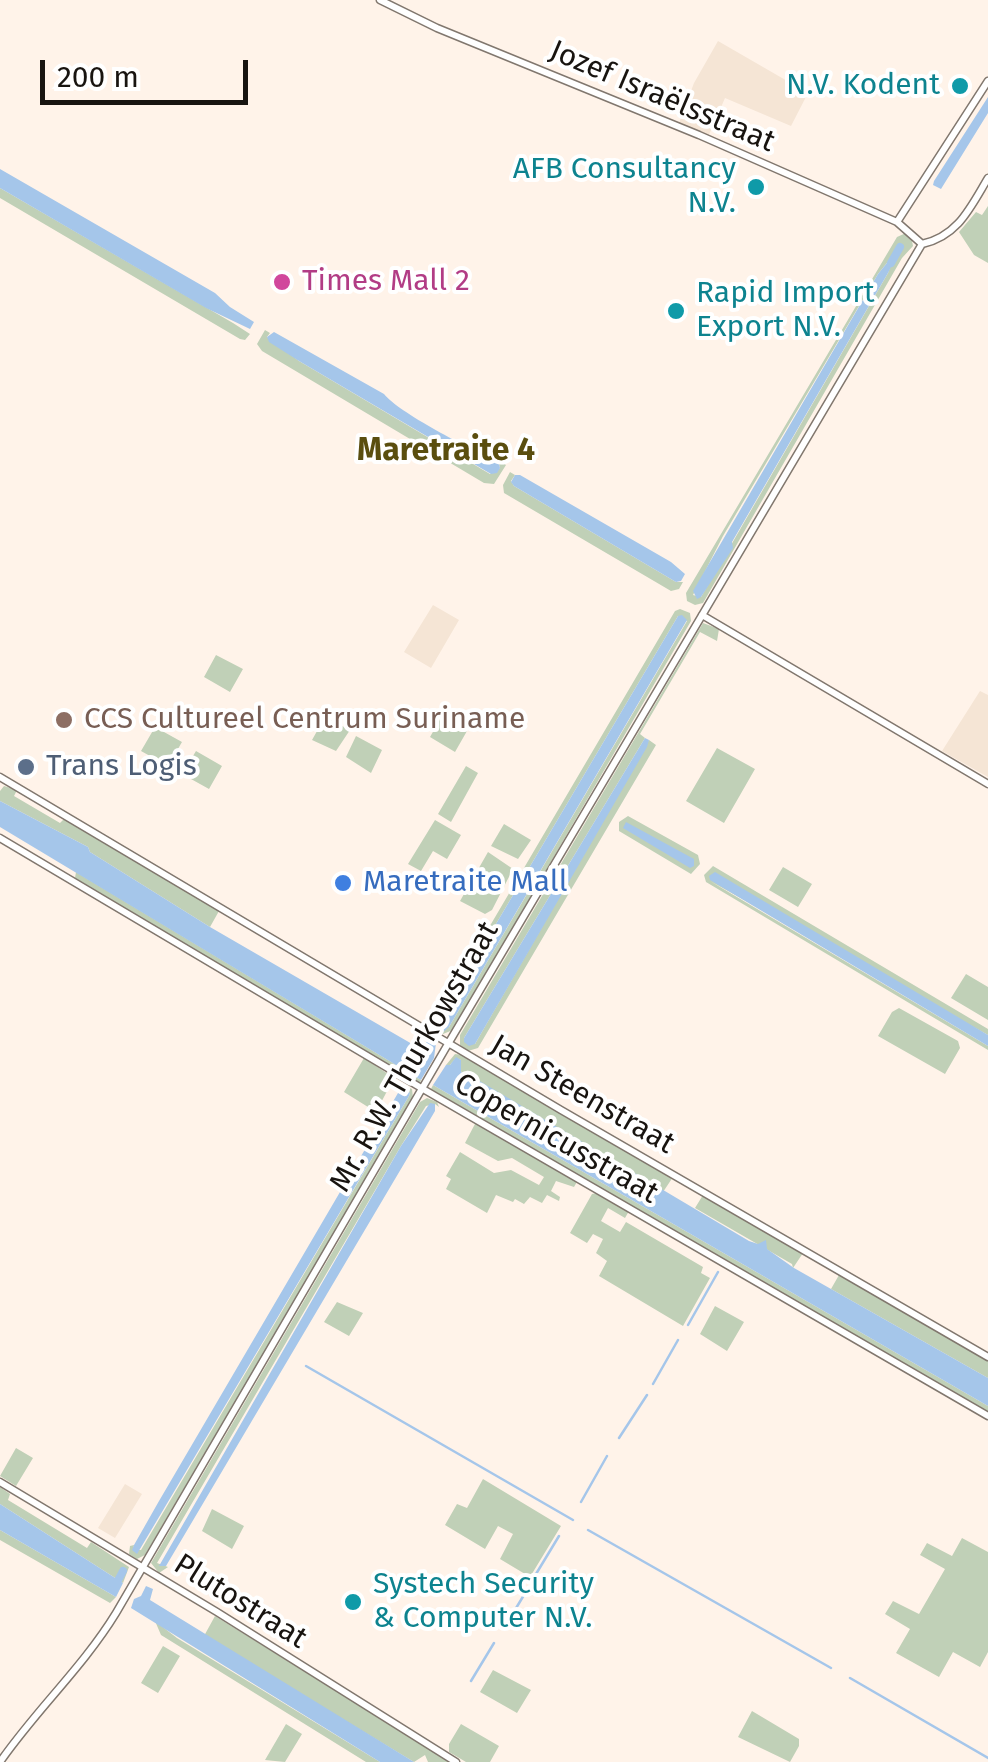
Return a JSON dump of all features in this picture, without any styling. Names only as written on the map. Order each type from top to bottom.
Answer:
[{"type":"street","name":"Jozef Israëlsstraat","points":[[380,0],[436,28],[897,222],[922,244]]},
{"type":"street","points":[[897,222],[988,82]]},
{"type":"street","points":[[922,244],[936,241],[964,219],[988,178]]},
{"type":"street","name":"Mr. R.W. Thurkowstraat","points":[[0,1762],[29,1720],[96,1646],[116,1614],[922,244]]},
{"type":"street","points":[[702,614],[988,784]]},
{"type":"street","name":"Jan Steenstraat","points":[[0,777],[448,1044],[988,1357]]},
{"type":"street","name":"Copernicusstraat","points":[[0,838],[988,1416]]},
{"type":"street","name":"Plutostraat","points":[[0,1482],[456,1762]]},
{"type":"shaded area","points":[[718,41],[808,93],[791,126],[725,98],[708,137],[679,123],[694,83]]},
{"type":"shaded area","points":[[433,605],[459,620],[431,668],[404,652]]},
{"type":"shaded area","points":[[980,691],[988,695],[988,777],[942,751]]},
{"type":"shaded area","points":[[125,1484],[142,1494],[115,1538],[98,1528]]},
{"type":"green space","points":[[0,188],[250,334],[245,340],[240,339],[0,198]]},
{"type":"green space","points":[[988,206],[988,263],[974,255],[959,232],[976,212],[982,215]]},
{"type":"green space","points":[[906,233],[913,246],[902,258],[703,603],[687,601],[686,593],[897,237]],"holes":[[[895,253],[888,273],[701,597],[693,595],[723,536],[878,274]]]},
{"type":"green space","points":[[265,330],[270,333],[267,337],[299,361],[490,474],[500,468],[498,460],[506,465],[494,484],[484,483],[262,351],[257,344]]},
{"type":"green space","points":[[510,472],[515,475],[511,481],[514,486],[676,582],[683,582],[679,589],[671,591],[504,493],[503,485]]},
{"type":"green space","points":[[675,611],[690,613],[691,621],[453,1030],[437,1032],[434,1021]],"holes":[[[678,616],[687,621],[449,1027],[438,1022]]]},
{"type":"green space","points":[[703,623],[719,629],[717,641],[700,632],[640,734],[645,738],[464,1038],[475,1044],[649,740],[656,745],[478,1048],[468,1051],[460,1045],[460,1035]]},
{"type":"green space","points":[[216,655],[243,669],[230,692],[204,677]]},
{"type":"green space","points":[[442,716],[467,731],[455,752],[430,737]]},
{"type":"green space","points":[[325,717],[350,730],[336,751],[312,740]]},
{"type":"green space","points":[[155,727],[182,742],[168,766],[141,751]]},
{"type":"green space","points":[[356,736],[382,750],[371,773],[346,757]]},
{"type":"green space","points":[[717,748],[755,769],[724,823],[686,801]]},
{"type":"green space","points":[[196,751],[222,766],[209,789],[182,774]]},
{"type":"green space","points":[[466,766],[478,773],[451,822],[438,814]]},
{"type":"green space","points":[[4,786],[17,790],[14,796],[60,823],[64,819],[219,911],[210,927],[90,852],[88,847],[0,801]]},
{"type":"green space","points":[[628,816],[698,855],[700,864],[691,874],[619,831],[619,822]]},
{"type":"green space","points":[[435,820],[461,835],[447,859],[433,851],[421,871],[408,864]]},
{"type":"green space","points":[[504,824],[531,840],[518,859],[491,846]]},
{"type":"green space","points":[[488,852],[513,869],[492,910],[485,914],[460,901]]},
{"type":"green space","points":[[713,866],[988,1029],[988,1035],[710,881],[988,1046],[988,1050],[706,882],[704,875]]},
{"type":"green space","points":[[783,867],[812,884],[798,907],[769,890]]},
{"type":"green space","points":[[76,872],[421,1080],[420,1083],[75,878]]},
{"type":"green space","points":[[966,974],[988,987],[988,1020],[951,998]]},
{"type":"green space","points":[[899,1008],[958,1041],[960,1048],[945,1074],[878,1036],[892,1012]]},
{"type":"green space","points":[[455,1054],[463,1055],[673,1177],[663,1192],[460,1071],[461,1060],[456,1058],[446,1065]]},
{"type":"green space","points":[[364,1058],[394,1078],[376,1112],[344,1092]]},
{"type":"green space","points":[[402,1085],[412,1089],[413,1098],[145,1555],[137,1559],[129,1554],[130,1546],[141,1550],[409,1096],[402,1090],[396,1092]]},
{"type":"green space","points":[[433,1085],[988,1406],[988,1413],[431,1089]]},
{"type":"green space","points":[[427,1098],[439,1107],[426,1106],[401,1146],[157,1563],[168,1567],[159,1573],[151,1563],[420,1102]]},
{"type":"green space","points":[[476,1122],[578,1180],[574,1187],[556,1181],[551,1191],[560,1197],[559,1201],[547,1195],[542,1203],[530,1197],[524,1204],[496,1195],[487,1213],[446,1189],[451,1179],[446,1176],[460,1152],[494,1173],[511,1170],[539,1185],[544,1177],[512,1158],[498,1161],[465,1143]]},
{"type":"green space","points":[[592,1194],[629,1211],[625,1218],[608,1208],[601,1221],[620,1232],[626,1222],[703,1267],[701,1273],[710,1278],[683,1326],[599,1276],[607,1261],[596,1253],[603,1239],[593,1234],[587,1243],[570,1233]]},
{"type":"green space","points":[[703,1195],[803,1253],[793,1268],[695,1208]]},
{"type":"green space","points":[[839,1275],[988,1360],[988,1378],[831,1289]]},
{"type":"green space","points":[[337,1302],[363,1313],[349,1336],[324,1322]]},
{"type":"green space","points":[[715,1306],[744,1322],[727,1351],[700,1334]]},
{"type":"green space","points":[[16,1448],[33,1458],[16,1486],[0,1476]]},
{"type":"green space","points":[[483,1479],[561,1526],[530,1577],[500,1559],[513,1534],[498,1526],[485,1549],[445,1525],[457,1504],[467,1508]]},
{"type":"green space","points":[[0,1487],[10,1494],[8,1500],[87,1548],[91,1542],[129,1567],[123,1583],[0,1504]]},
{"type":"green space","points":[[212,1509],[244,1526],[232,1549],[202,1531]]},
{"type":"green space","points":[[0,1530],[116,1597],[110,1603],[0,1540]]},
{"type":"green space","points":[[962,1538],[988,1552],[988,1652],[980,1667],[953,1652],[939,1677],[896,1653],[910,1629],[885,1614],[893,1601],[919,1614],[945,1569],[920,1555],[927,1543],[952,1556]]},
{"type":"green space","points":[[215,1616],[451,1762],[428,1762],[425,1755],[414,1762],[204,1636]]},
{"type":"green space","points":[[155,1621],[380,1762],[366,1762],[161,1635]]},
{"type":"green space","points":[[163,1646],[180,1656],[158,1693],[141,1683]]},
{"type":"green space","points":[[493,1670],[531,1690],[517,1713],[480,1692]]},
{"type":"green space","points":[[752,1711],[799,1739],[790,1762],[738,1737]]},
{"type":"green space","points":[[286,1724],[302,1734],[285,1762],[265,1760]]},
{"type":"green space","points":[[461,1724],[499,1746],[490,1762],[466,1762],[449,1752],[449,1744]]},
{"type":"water","points":[[988,97],[988,113],[941,189],[933,185],[934,181]]},
{"type":"water","points":[[0,169],[215,293],[254,322],[250,329],[206,308],[0,188]]},
{"type":"water","points":[[895,253],[888,273],[732,542],[733,548],[697,599],[693,591],[878,274]]},
{"type":"water","points":[[274,332],[384,394],[436,430],[498,460],[497,473],[491,474],[299,361],[269,342],[267,337]]},
{"type":"water","points":[[515,475],[671,562],[685,574],[681,581],[676,582],[514,486],[511,482]]},
{"type":"water","points":[[682,615],[687,620],[443,1032],[438,1022]]},
{"type":"water","points":[[645,738],[649,740],[647,747],[475,1044],[469,1046],[464,1038]]},
{"type":"water","points":[[0,801],[88,847],[90,852],[210,927],[419,1048],[428,1041],[436,1043],[434,1058],[421,1080],[0,827]]},
{"type":"water","points":[[626,822],[694,859],[694,866],[690,868],[623,828]]},
{"type":"water","points":[[715,872],[988,1035],[988,1046],[710,880]]},
{"type":"water","points":[[456,1057],[461,1060],[461,1072],[478,1076],[478,1080],[749,1241],[758,1244],[766,1240],[767,1249],[794,1268],[988,1378],[988,1406],[433,1085]]},
{"type":"water","points":[[405,1089],[409,1096],[137,1554],[132,1550],[134,1545],[159,1501],[398,1093]]},
{"type":"water","points":[[430,1103],[435,1104],[435,1111],[166,1566],[159,1566],[401,1146]]},
{"type":"water","points":[[0,1504],[123,1583],[116,1597],[0,1530]]},
{"type":"water","points":[[146,1586],[153,1589],[150,1600],[414,1762],[380,1762],[131,1608]]},
{"type":"waterway","points":[[891,263],[900,247]]},
{"type":"waterway","points":[[688,1325],[718,1272]]},
{"type":"waterway","points":[[653,1384],[678,1340]]},
{"type":"waterway","points":[[306,1366],[573,1520]]},
{"type":"waterway","points":[[619,1438],[647,1395]]},
{"type":"waterway","points":[[581,1502],[607,1456]]},
{"type":"waterway","points":[[588,1530],[831,1668]]},
{"type":"waterway","points":[[536,1574],[559,1536]]},
{"type":"waterway","points":[[114,1588],[123,1571]]},
{"type":"waterway","points":[[504,1628],[527,1590]]},
{"type":"waterway","points":[[471,1681],[494,1643]]},
{"type":"waterway","points":[[850,1678],[988,1758]]},
{"type":"place","name":"N.V. Kodent","points":[[960,86]]},
{"type":"place","name":"AFB Consultancy N.V.","points":[[756,187]]},
{"type":"place","name":"Times Mall 2","points":[[282,282]]},
{"type":"place","name":"Rapid Import Export N.V.","points":[[676,311]]},
{"type":"place","name":"CCS Cultureel Centrum Suriname","points":[[64,720]]},
{"type":"place","name":"Trans Logis","points":[[26,767]]},
{"type":"place","name":"Maretraite Mall","points":[[343,883]]},
{"type":"place","name":"Systech Security & Computer N.V.","points":[[353,1602]]},
{"type":"district","name":"Maretraite 4","points":[[446,451]]}]
